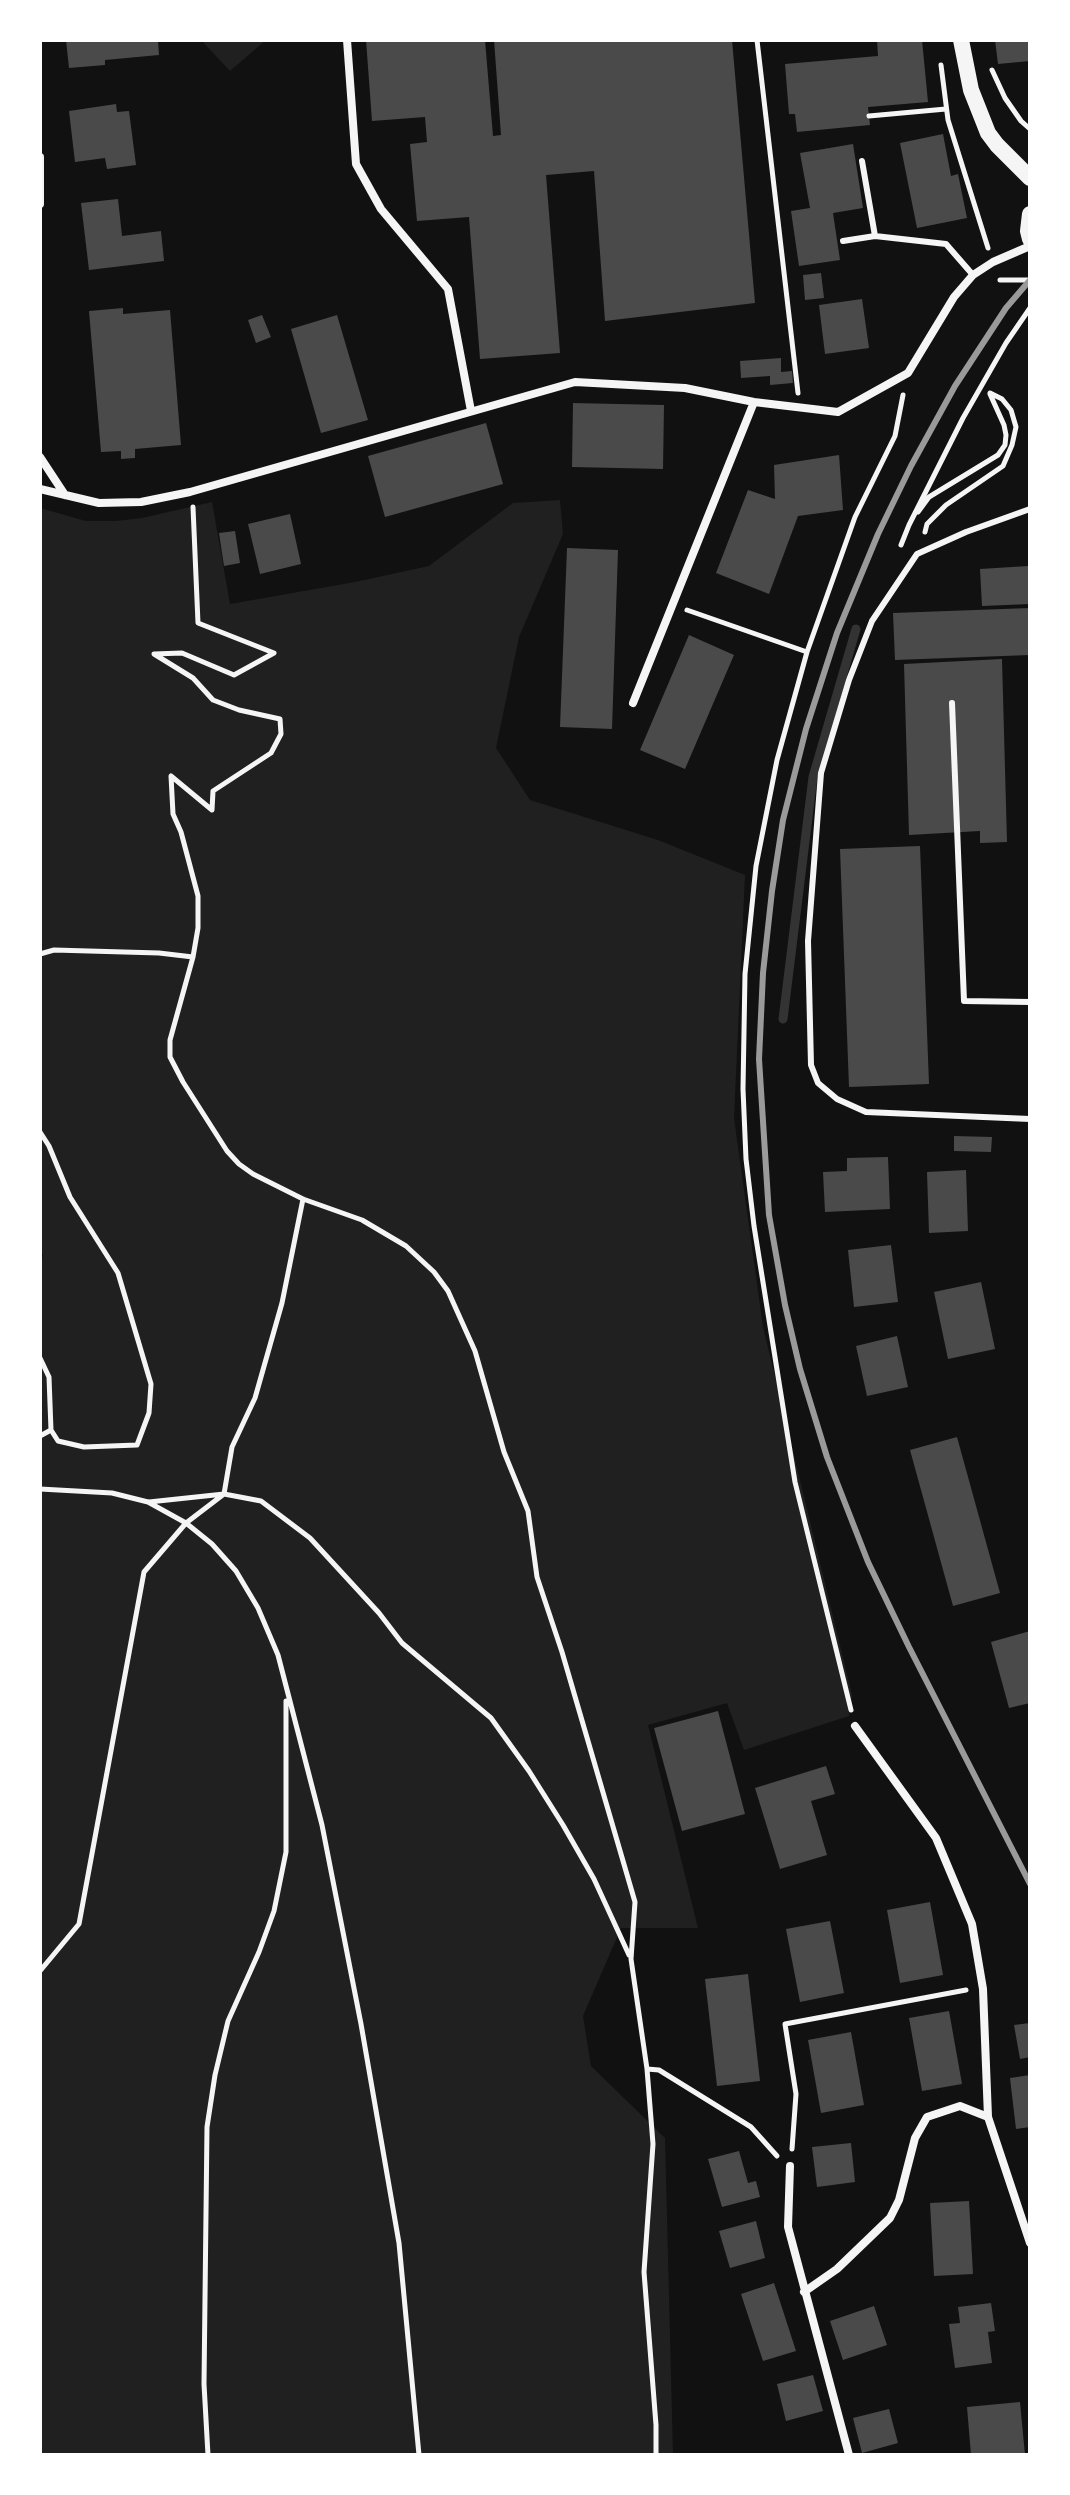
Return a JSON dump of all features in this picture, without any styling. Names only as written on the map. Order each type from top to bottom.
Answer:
[{"type":"main road","points":[[961,40],[971,90],[988,133],[1030,178]]},
{"type":"main road","points":[[1030,214],[1030,239]]},
{"type":"street","points":[[347,40],[356,164],[381,209],[448,289],[471,411]]},
{"type":"street","points":[[40,157],[40,204]]},
{"type":"street","points":[[40,489],[99,503],[141,502],[190,492],[575,382],[685,388],[754,402],[838,412],[908,373],[954,297],[973,275],[993,262],[1030,246]]},
{"type":"street","points":[[633,703],[754,402]]},
{"type":"street","points":[[40,457],[65,496]]},
{"type":"street","points":[[855,1726],[936,1838],[972,1924],[983,1989],[988,2117],[1030,2243]]},
{"type":"street","points":[[804,2292],[837,2269],[890,2218],[899,2200],[915,2138],[927,2117],[960,2106],[988,2117]]},
{"type":"street","points":[[790,2166],[788,2227],[849,2455]]},
{"type":"lane","points":[[862,161],[875,236]]},
{"type":"lane","points":[[843,241],[875,236],[946,244],[973,275]]},
{"type":"lane","points":[[1030,509],[917,554],[872,621],[849,680],[821,773],[808,941],[811,1065],[818,1083],[837,1099],[866,1112],[1030,1119]]},
{"type":"lane","points":[[952,703],[964,1001],[1030,1002]]},
{"type":"path","points":[[757,40],[799,407]]},
{"type":"path","points":[[940,54],[948,120],[987,245]]},
{"type":"path","points":[[989,60],[1005,98],[1030,129]]},
{"type":"path","points":[[869,116],[946,109]]},
{"type":"path","points":[[1000,280],[1030,280]]},
{"type":"path","points":[[917,554],[927,524],[946,505],[1003,466],[1016,427],[1011,410],[1002,399],[990,393],[1004,425],[1005,445],[998,455],[929,497],[909,525],[963,418],[1030,308]]},
{"type":"path","points":[[190,492],[195,514],[194,566],[198,623],[274,653],[234,675],[182,653],[154,654],[193,678],[213,700],[239,710],[280,719],[281,734],[271,753],[213,791],[212,810],[171,776],[173,814],[181,832],[198,896],[198,928],[170,1040],[170,1057],[227,1151],[239,1164],[303,1199],[362,1220],[406,1246],[434,1272],[448,1291],[475,1351],[504,1452],[528,1511],[537,1577],[635,1902],[631,1959],[647,2069],[653,2144],[644,2272],[656,2455]]},
{"type":"path","points":[[672,605],[807,652]]},
{"type":"path","points":[[40,954],[54,950],[193,957]]},
{"type":"path","points":[[40,1132],[70,1197],[118,1273],[151,1384],[149,1413],[137,1445],[84,1447],[58,1441],[51,1430],[49,1377],[40,1358]]},
{"type":"path","points":[[40,1971],[79,1924],[144,1572],[186,1523],[224,1494],[232,1447],[255,1398],[282,1303],[303,1199]]},
{"type":"path","points":[[40,1436],[51,1430]]},
{"type":"path","points":[[40,1489],[112,1493],[148,1502],[186,1523],[212,1544],[236,1571],[258,1608],[278,1655],[322,1825],[361,2024],[399,2243],[419,2455]]},
{"type":"path","points":[[148,1502],[224,1494],[261,1501],[310,1538],[379,1613],[402,1643],[491,1718],[563,1825],[594,1879],[631,1959]]},
{"type":"path","points":[[208,2455],[204,2384],[207,2127],[228,2021],[274,1911],[286,1852],[286,1691]]},
{"type":"path","points":[[647,2069],[659,2070],[751,2127],[782,2162],[790,2166],[796,2094],[785,2024],[983,1989]]},
{"type":"shaded area","points":[[201,40],[266,40],[230,71]]},
{"type":"shaded area","points":[[560,500],[563,534],[519,637],[496,748],[530,800],[658,840],[745,875],[734,1118],[763,1327],[852,1695],[849,1716],[744,1750],[727,1703],[648,1725],[698,1928],[621,1928],[583,2016],[591,2066],[665,2138],[673,2455],[40,2455],[40,1266],[43,1255],[40,1248],[40,508],[86,521],[116,521],[212,502],[230,604],[429,566],[513,503]]},
{"type":"building","points":[[66,40],[158,40],[159,55],[105,60],[105,65],[69,68]]},
{"type":"building","points":[[366,40],[485,40],[493,136],[501,135],[494,40],[732,40],[755,303],[605,321],[594,171],[546,175],[560,353],[480,359],[469,217],[417,221],[410,144],[427,142],[425,117],[372,121]]},
{"type":"building","points":[[877,40],[922,40],[928,102],[868,107],[870,125],[797,132],[795,114],[789,114],[785,64],[878,56]]},
{"type":"building","points":[[995,40],[1030,40],[1030,61],[998,64]]},
{"type":"building","points":[[116,104],[117,112],[129,111],[136,165],[107,169],[105,158],[75,162],[69,111]]},
{"type":"building","points":[[943,134],[951,176],[958,174],[967,218],[917,228],[900,143]]},
{"type":"building","points":[[853,144],[863,208],[833,213],[840,260],[799,266],[791,211],[810,208],[800,153]]},
{"type":"building","points":[[118,199],[122,236],[161,231],[164,261],[89,270],[81,203]]},
{"type":"building","points":[[821,273],[824,298],[805,300],[803,275]]},
{"type":"building","points":[[862,299],[869,348],[825,354],[819,305]]},
{"type":"building","points":[[123,308],[123,314],[170,310],[181,445],[135,449],[135,458],[121,459],[121,451],[101,452],[89,311]]},
{"type":"building","points":[[262,315],[271,337],[256,343],[248,320]]},
{"type":"building","points":[[337,315],[368,420],[321,433],[291,329]]},
{"type":"building","points":[[781,358],[781,372],[792,371],[793,383],[770,385],[770,376],[741,378],[740,361]]},
{"type":"building","points":[[573,403],[664,405],[663,469],[572,467]]},
{"type":"building","points":[[486,423],[503,484],[385,517],[368,456]]},
{"type":"building","points":[[839,455],[843,510],[798,516],[769,594],[716,573],[748,490],[775,499],[774,465]]},
{"type":"building","points":[[290,514],[301,564],[260,574],[248,524]]},
{"type":"building","points":[[235,531],[240,563],[224,566],[219,533]]},
{"type":"building","points":[[567,548],[618,550],[612,729],[560,727]]},
{"type":"building","points":[[1028,566],[1030,604],[982,606],[980,569]]},
{"type":"building","points":[[1030,608],[1030,655],[895,660],[893,613]]},
{"type":"building","points":[[689,635],[734,655],[685,769],[640,750]]},
{"type":"building","points":[[1002,659],[1007,842],[980,843],[980,831],[909,835],[904,664]]},
{"type":"building","points":[[920,846],[929,1084],[849,1087],[840,849]]},
{"type":"building","points":[[954,1136],[992,1137],[991,1152],[954,1151]]},
{"type":"building","points":[[888,1157],[890,1209],[825,1212],[823,1172],[847,1171],[847,1158]]},
{"type":"building","points":[[966,1170],[968,1231],[929,1233],[927,1172]]},
{"type":"building","points":[[891,1245],[898,1302],[854,1307],[848,1250]]},
{"type":"building","points":[[981,1282],[995,1349],[948,1359],[934,1292]]},
{"type":"building","points":[[897,1336],[908,1387],[867,1396],[856,1346]]},
{"type":"building","points":[[957,1437],[1000,1593],[953,1606],[910,1450]]},
{"type":"building","points":[[1030,1631],[1030,1703],[1009,1708],[991,1642]]},
{"type":"building","points":[[718,1711],[745,1814],[682,1831],[654,1728]]},
{"type":"building","points":[[826,1766],[835,1794],[811,1801],[827,1855],[780,1869],[755,1788]]},
{"type":"building","points":[[930,1902],[943,1975],[900,1983],[887,1910]]},
{"type":"building","points":[[830,1921],[844,1993],[800,2002],[786,1929]]},
{"type":"building","points":[[748,1974],[760,2081],[717,2086],[705,1979]]},
{"type":"building","points":[[949,2011],[962,2084],[922,2091],[909,2018]]},
{"type":"building","points":[[1030,2023],[1030,2057],[1020,2059],[1014,2025]]},
{"type":"building","points":[[851,2032],[864,2105],[821,2113],[808,2040]]},
{"type":"building","points":[[1030,2075],[1030,2127],[1016,2129],[1010,2078]]},
{"type":"building","points":[[851,2143],[855,2182],[817,2187],[812,2147]]},
{"type":"building","points":[[739,2151],[748,2183],[756,2181],[760,2197],[722,2207],[708,2159]]},
{"type":"building","points":[[969,2201],[973,2274],[934,2276],[930,2203]]},
{"type":"building","points":[[756,2221],[765,2258],[730,2268],[719,2231]]},
{"type":"building","points":[[774,2283],[796,2351],[763,2361],[741,2294]]},
{"type":"building","points":[[991,2303],[995,2331],[988,2332],[992,2363],[955,2368],[949,2324],[960,2323],[958,2307]]},
{"type":"building","points":[[874,2306],[887,2345],[843,2360],[830,2321]]},
{"type":"building","points":[[813,2375],[823,2411],[786,2421],[777,2384]]},
{"type":"building","points":[[1020,2402],[1025,2455],[971,2455],[967,2407]]},
{"type":"building","points":[[889,2409],[898,2443],[862,2453],[853,2418]]},
{"type":"waterway","points":[[783,1019],[813,777],[856,629]]},
{"type":"railway","points":[[1030,280],[1006,308],[955,386],[911,466],[878,534],[837,633],[806,729],[783,820],[763,973],[759,1059],[769,1215],[800,1369],[827,1457],[868,1562],[1030,1884]]}]
